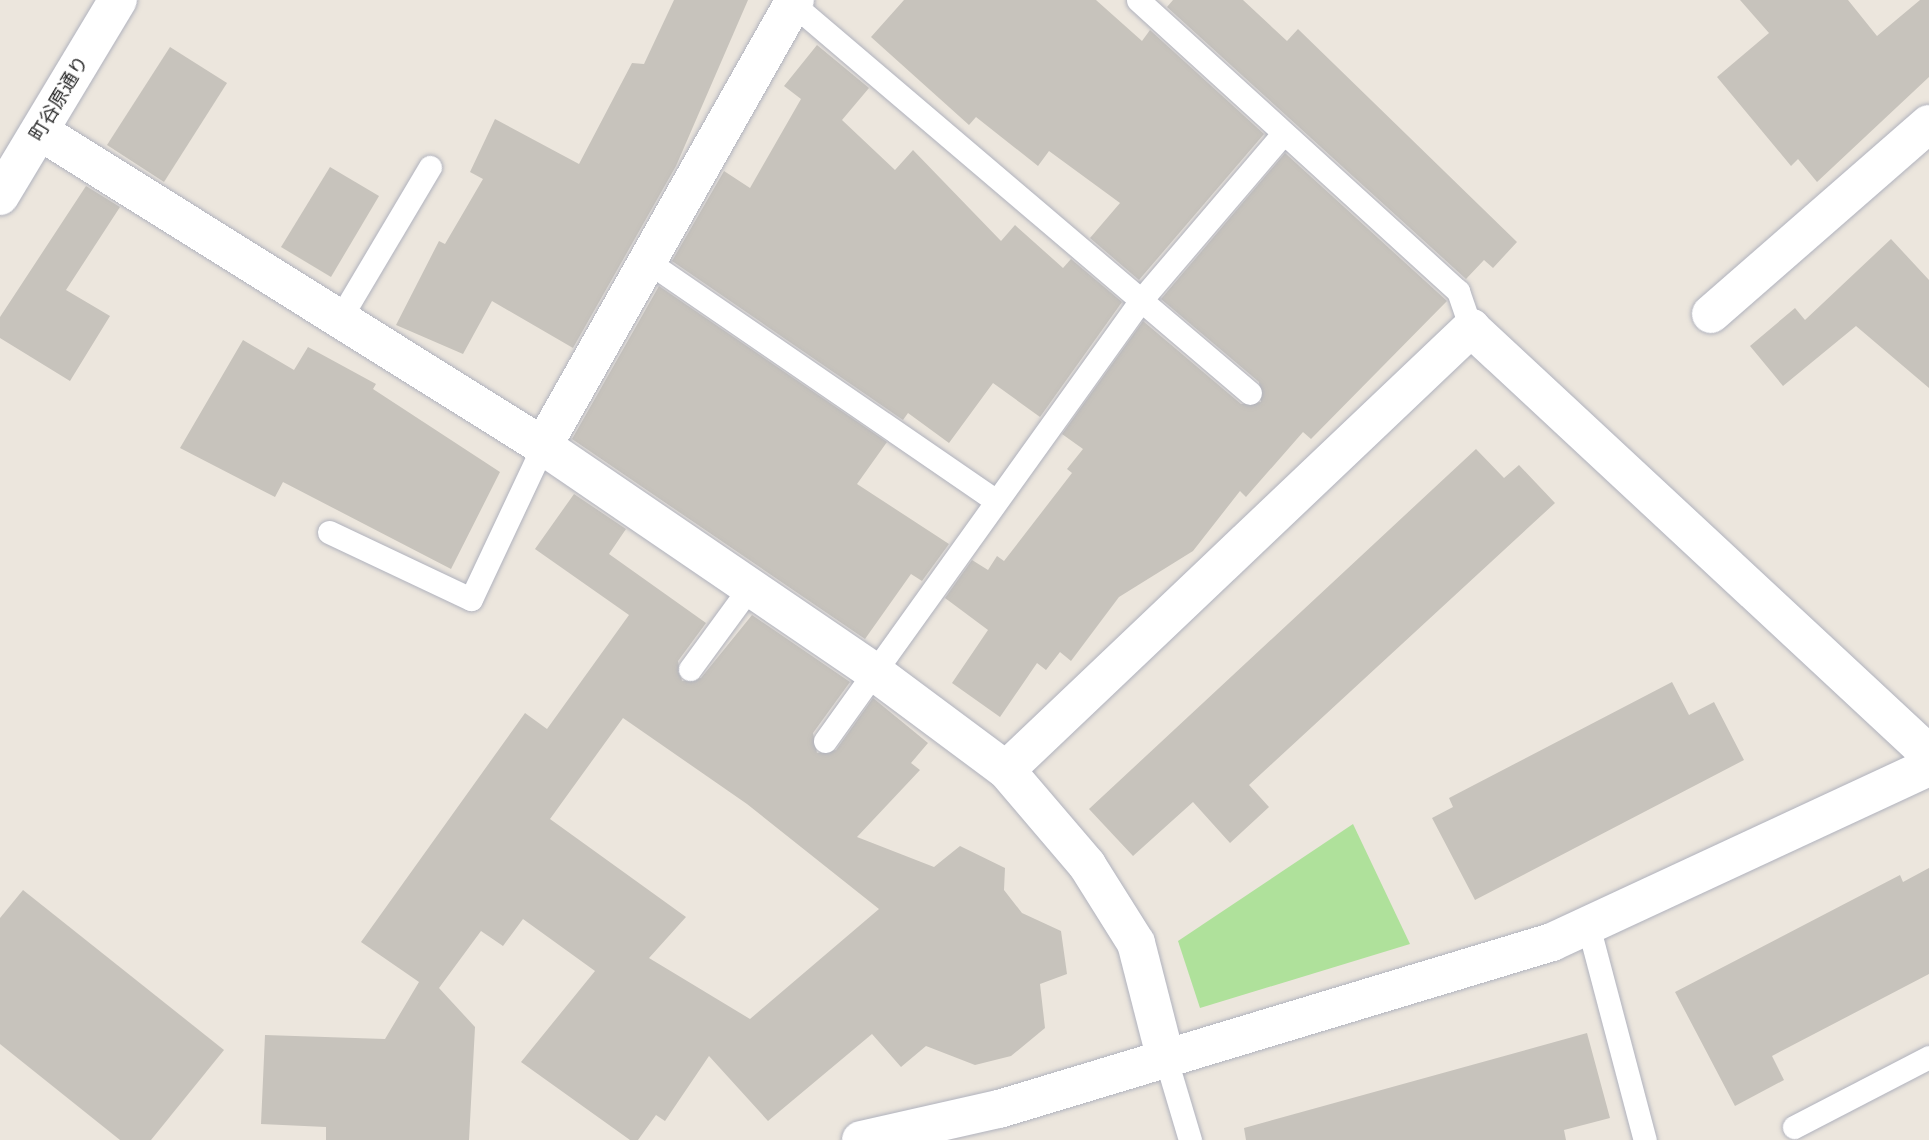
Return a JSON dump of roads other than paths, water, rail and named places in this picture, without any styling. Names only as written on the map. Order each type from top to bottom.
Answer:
[{"type":"street","name":"町谷原通り","points":[[0,196],[41,132],[118,0]]},
{"type":"street","points":[[543,446],[650,263],[794,2]]},
{"type":"street","points":[[1711,314],[1929,124]]},
{"type":"street","points":[[41,132],[543,446],[873,671],[1006,770],[1087,865],[1136,943],[1165,1056]]},
{"type":"street","points":[[1006,770],[1471,328],[1929,754]]},
{"type":"street","points":[[861,1140],[999,1109],[1165,1056],[1552,942],[1929,767]]},
{"type":"lane","points":[[1138,0],[1282,135],[1458,290],[1471,328]]},
{"type":"lane","points":[[794,2],[1250,393]]},
{"type":"lane","points":[[825,741],[994,499],[1141,300],[1282,135]]},
{"type":"lane","points":[[340,320],[430,167]]},
{"type":"lane","points":[[650,263],[994,499]]},
{"type":"lane","points":[[329,532],[471,600],[543,446]]},
{"type":"lane","points":[[690,669],[750,587]]},
{"type":"lane","points":[[1588,925],[1645,1140]]},
{"type":"lane","points":[[1165,1056],[1190,1140]]},
{"type":"lane","points":[[1794,1127],[1929,1057]]}]
